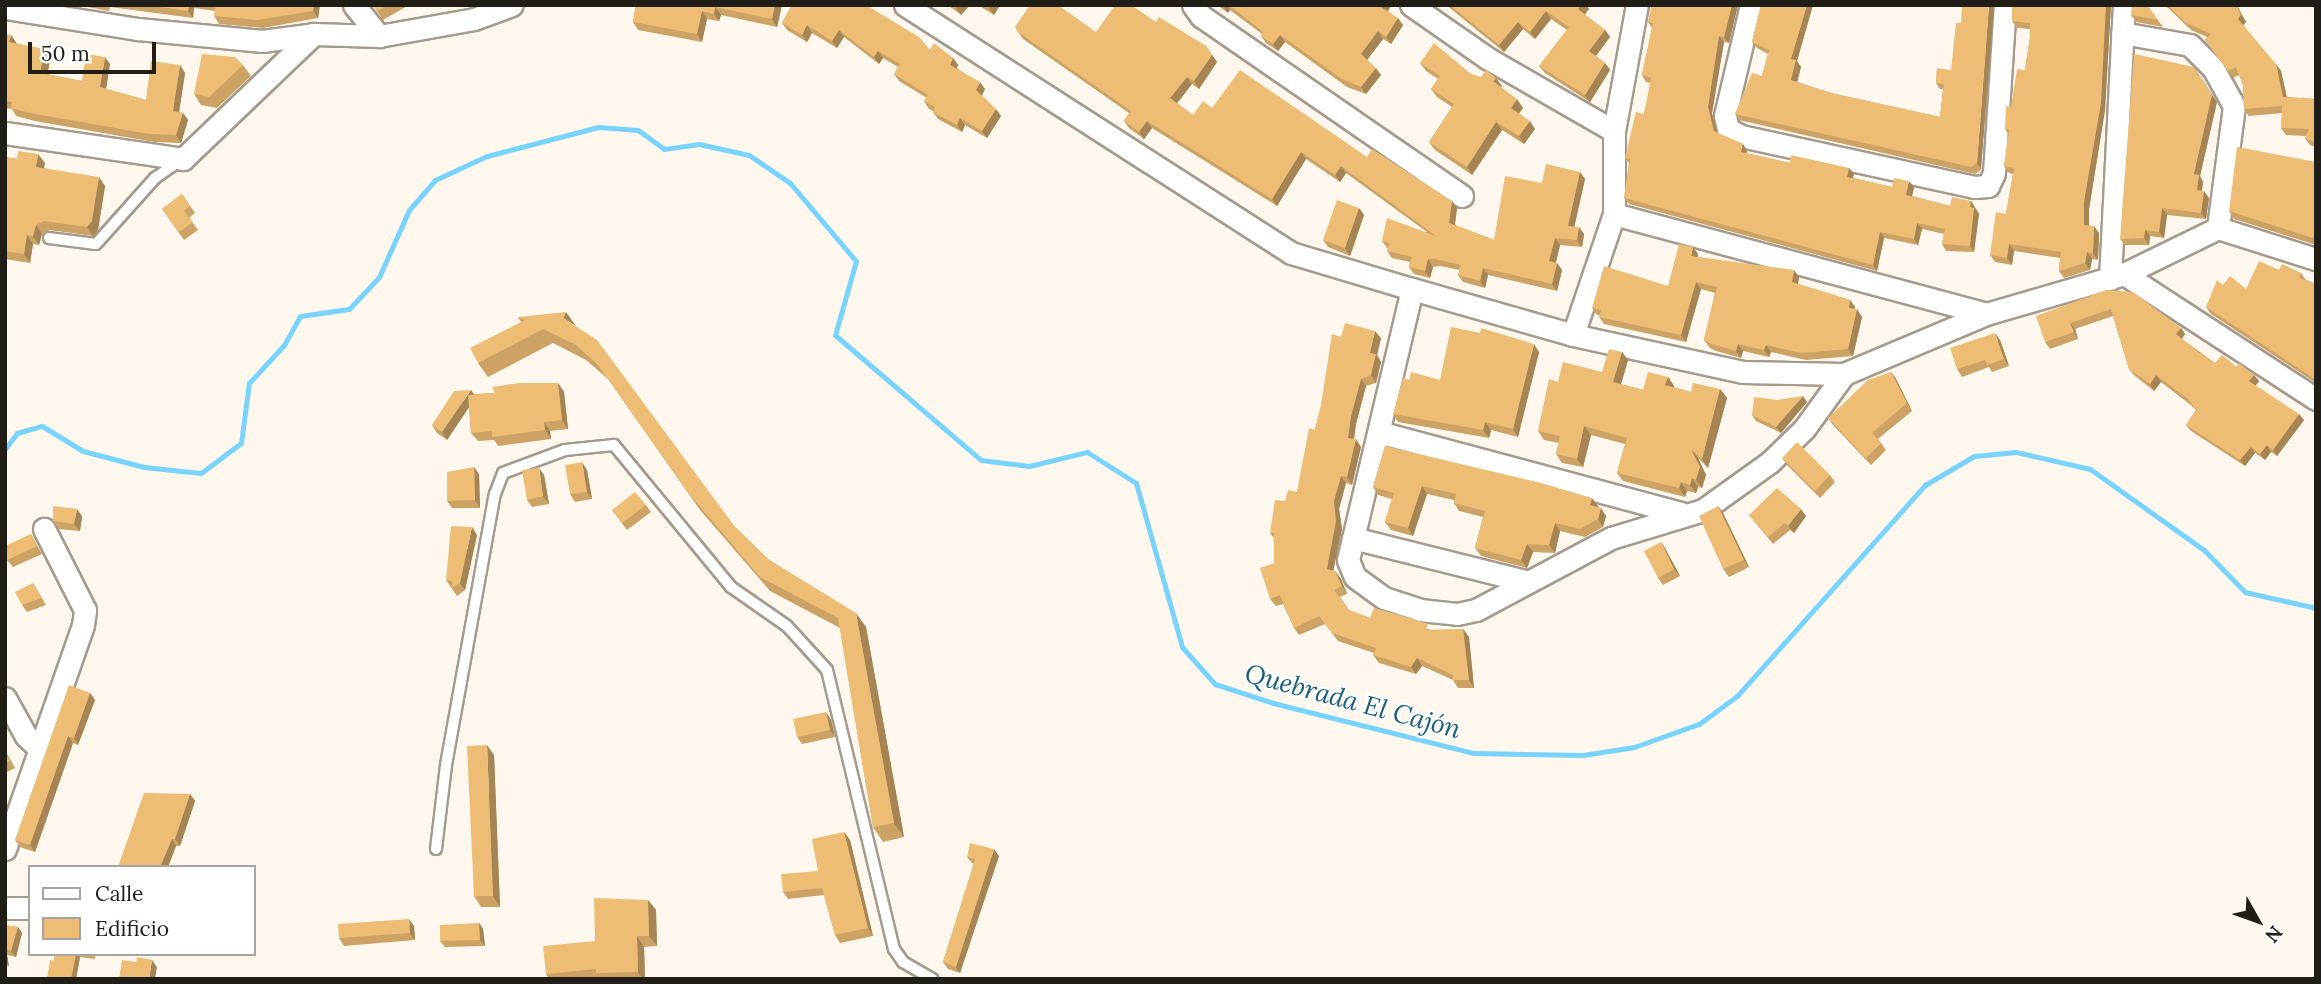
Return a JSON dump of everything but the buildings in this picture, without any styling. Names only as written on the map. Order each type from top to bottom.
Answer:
[{"type":"street","points":[[354,5],[379,36]]},
{"type":"street","points":[[5,8],[138,29],[262,41],[314,34],[379,36],[474,19],[512,5]]},
{"type":"street","points":[[905,5],[1291,254],[1573,335],[1743,372],[1844,374],[1986,314],[2117,277],[2218,228],[2316,259]]},
{"type":"street","points":[[1193,5],[1201,16],[1462,196]]},
{"type":"street","points":[[1411,5],[1487,58],[1614,131]]},
{"type":"street","points":[[1573,335],[1614,214],[1614,131],[1637,5]]},
{"type":"street","points":[[1751,5],[1725,116],[1728,129],[1741,136],[1974,187],[1988,186],[1994,173],[2005,5]]},
{"type":"street","points":[[2117,277],[2124,5]]},
{"type":"street","points":[[2122,33],[2190,45],[2213,68],[2234,106],[2218,228]]},
{"type":"street","points":[[5,133],[183,159],[314,34]]},
{"type":"street","points":[[1614,214],[1986,314]]},
{"type":"street","points":[[2117,277],[2316,399]]},
{"type":"street","points":[[1412,289],[1382,433],[1349,560],[1355,577],[1384,598],[1420,610],[1457,614],[1476,610],[1525,581],[1611,538],[1718,501],[1770,462],[1804,429],[1844,374]]},
{"type":"street","points":[[1382,433],[1681,513]]},
{"type":"street","points":[[5,849],[83,625],[85,610],[44,529]]},
{"type":"street","points":[[1353,538],[1525,581]]},
{"type":"street","points":[[5,698],[40,750]]},
{"type":"street","points":[[5,908],[28,908]]},
{"type":"lane","points":[[49,238],[96,244],[155,178],[183,159]]},
{"type":"lane","points":[[436,849],[451,738],[495,494],[503,473],[565,450],[614,445],[731,587],[787,626],[811,648],[827,670],[894,950],[918,976],[933,979]]},
{"type":"waterway","name":"Quebrada El Cajón","points":[[5,449],[17,433],[42,426],[83,451],[144,467],[201,473],[241,443],[249,383],[284,345],[300,316],[349,309],[379,277],[409,210],[435,180],[487,156],[598,127],[638,130],[664,149],[699,144],[749,155],[790,183],[856,261],[835,335],[981,460],[1029,466],[1087,452],[1136,483],[1182,647],[1215,684],[1273,703],[1474,753],[1583,755],[1634,747],[1699,724],[1737,696],[1925,485],[1974,456],[2016,452],[2090,469],[2204,550],[2245,592],[2316,608]]}]
